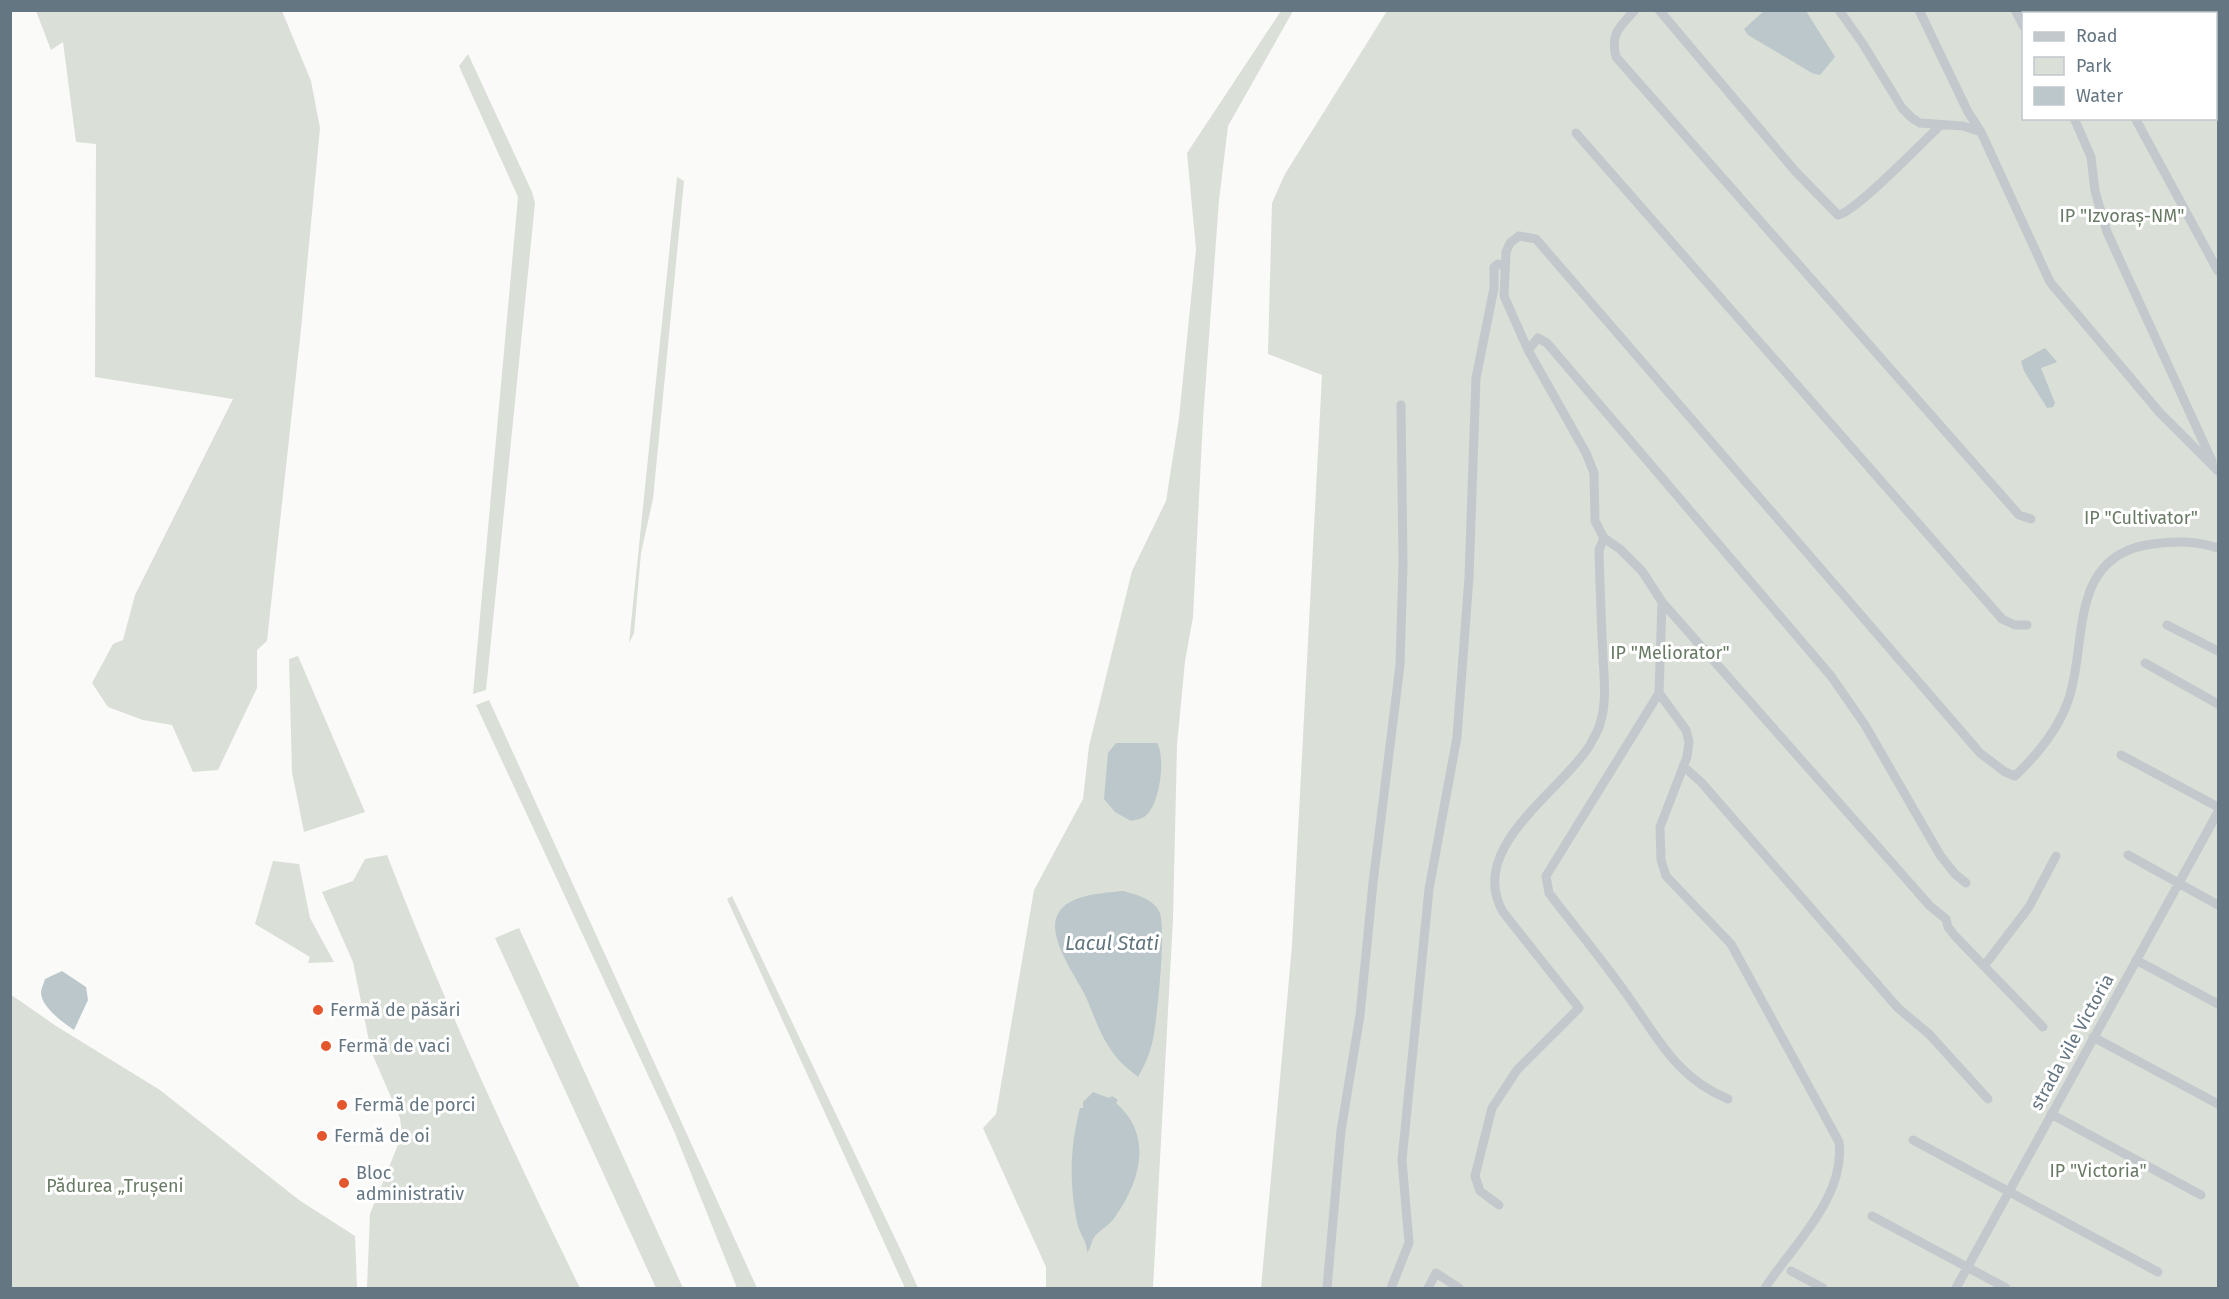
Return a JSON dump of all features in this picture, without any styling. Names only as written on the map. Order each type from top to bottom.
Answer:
[{"type":"street","points":[[1635,10],[1616,33],[1612,43],[1616,57],[2011,506],[2019,514],[2031,519]]},
{"type":"street","points":[[1659,10],[1796,172],[1838,215],[1843,214],[1860,200],[1941,125]]},
{"type":"street","points":[[1839,10],[1863,44],[1902,108],[1920,123],[1963,126],[1981,132]]},
{"type":"street","points":[[1919,10],[1968,112],[1981,132],[2050,282],[2160,413],[2216,469]]},
{"type":"street","points":[[2014,10],[2022,24]]},
{"type":"street","points":[[2075,120],[2091,157],[2095,191],[2107,232],[2216,469]]},
{"type":"street","points":[[2136,120],[2218,271]]},
{"type":"street","points":[[1576,133],[2002,619],[2015,625],[2026,626]]},
{"type":"street","points":[[2043,1027],[1948,927],[1946,919],[1922,897],[1662,602],[1642,571],[1620,549],[1604,538],[1595,521],[1594,473],[1586,453],[1528,350],[1504,296],[1503,266],[1510,243],[1519,236],[1536,239],[1980,753],[2015,776],[2057,727],[2074,681],[2082,615],[2098,574],[2131,548],[2174,540],[2218,548]]},
{"type":"street","points":[[1391,1288],[1409,1243],[1402,1160],[1428,899],[1457,737],[1469,577],[1476,378],[1494,288],[1494,267],[1498,264],[1503,266]]},
{"type":"street","points":[[1528,350],[1538,338],[1547,343],[1831,676],[1866,726],[1940,855],[1955,874],[1966,883]]},
{"type":"street","points":[[1328,1288],[1341,1131],[1360,1015],[1373,883],[1400,666],[1403,564],[1401,405]]},
{"type":"street","points":[[1499,1205],[1480,1191],[1475,1176],[1492,1108],[1517,1070],[1579,1008],[1503,912],[1496,899],[1494,878],[1498,861],[1519,825],[1588,747],[1600,725],[1604,695],[1599,550],[1604,538]]},
{"type":"street","points":[[1662,602],[1659,693],[1546,876],[1549,893],[1624,991],[1667,1055],[1689,1078],[1728,1099]]},
{"type":"street","points":[[2167,625],[2218,651]]},
{"type":"street","points":[[2145,663],[2218,704]]},
{"type":"street","points":[[1659,693],[1686,730],[1689,742],[1683,766],[1660,827],[1661,860],[1666,876],[1731,944],[1839,1142],[1840,1169],[1832,1193],[1765,1288]]},
{"type":"street","points":[[2121,755],[2218,807]]},
{"type":"street","points":[[1683,766],[1701,782],[1898,1008],[1929,1034],[1988,1099]]},
{"type":"street","name":"strada vile Victoria","points":[[1956,1288],[2092,1037],[2218,812]]},
{"type":"street","points":[[2128,855],[2218,905]]},
{"type":"street","points":[[1984,966],[2030,907],[2056,856]]},
{"type":"street","points":[[2136,960],[2218,1004]]},
{"type":"street","points":[[2092,1037],[2218,1104]]},
{"type":"street","points":[[2051,1114],[2202,1195]]},
{"type":"street","points":[[1913,1140],[2158,1272]]},
{"type":"street","points":[[1872,1216],[2006,1288]]},
{"type":"street","points":[[1791,1271],[1823,1288]]},
{"type":"street","points":[[1428,1288],[1436,1273],[1459,1288]]},
{"type":"green space","points":[[36,11],[282,11],[311,81],[320,128],[267,641],[257,650],[257,688],[218,770],[193,772],[172,725],[143,720],[108,707],[92,683],[113,644],[123,640],[135,595],[233,399],[95,377],[96,144],[76,142],[63,42],[51,50]]},
{"type":"green space","points":[[1281,11],[1293,11],[1228,126],[1219,200],[1203,419],[1193,617],[1185,661],[1177,745],[1173,919],[1153,1288],[1046,1288],[1046,1267],[983,1128],[996,1114],[1034,890],[1083,799],[1089,746],[1132,571],[1166,501],[1179,418],[1196,249],[1187,153]]},
{"type":"green space","name":"IP \"Meliorator\"","points":[[1387,11],[2218,11],[2218,1288],[1261,1288],[1292,946],[1322,375],[1268,354],[1272,203],[1285,174]]},
{"type":"green space","points":[[468,54],[535,203],[486,690],[473,694],[518,197],[459,66]]},
{"type":"green space","points":[[677,177],[684,181],[653,499],[641,553],[634,633],[629,643]]},
{"type":"green space","points":[[298,656],[365,812],[304,832],[292,772],[289,659]]},
{"type":"green space","points":[[489,700],[757,1288],[737,1288],[674,1131],[476,705]]},
{"type":"green space","points":[[387,855],[431,965],[479,1074],[580,1288],[367,1288],[370,1214],[402,1135],[400,1118],[371,1051],[353,962],[322,892],[353,881],[365,859]]},
{"type":"green space","points":[[273,861],[299,864],[310,918],[334,962],[308,963],[310,957],[255,924]]},
{"type":"green space","points":[[732,896],[918,1288],[905,1288],[727,899]]},
{"type":"green space","points":[[519,928],[683,1288],[656,1288],[495,938]]},
{"type":"green space","name":"Pădurea „Trușeni","points":[[10,994],[56,1026],[160,1090],[299,1200],[355,1236],[357,1288],[11,1288]]},
{"type":"water","points":[[1765,10],[1806,11],[1835,57],[1820,75],[1812,73],[1748,35],[1744,29]]},
{"type":"water","points":[[2045,348],[2057,362],[2041,368],[2055,403],[2053,407],[2047,408],[2024,371],[2021,361]]},
{"type":"water","points":[[1116,743],[1157,743],[1160,750],[1161,770],[1158,793],[1150,812],[1140,819],[1131,821],[1115,812],[1104,799],[1108,753]]},
{"type":"water","name":"Lacul Stati","points":[[1123,891],[1138,895],[1153,903],[1159,911],[1161,920],[1160,973],[1155,1028],[1149,1054],[1138,1077],[1118,1059],[1105,1041],[1086,997],[1063,955],[1055,932],[1055,921],[1059,912],[1071,901]]},
{"type":"water","points":[[62,971],[86,987],[88,1000],[74,1030],[59,1019],[42,999],[41,993],[45,979]]},
{"type":"water","points":[[1093,1092],[1109,1098],[1112,1096],[1118,1100],[1116,1103],[1128,1116],[1135,1129],[1139,1143],[1139,1158],[1131,1188],[1124,1203],[1113,1220],[1095,1236],[1087,1252],[1077,1222],[1072,1165],[1074,1137],[1080,1108],[1083,1108],[1083,1102]]},
{"type":"place","name":"Fermă de păsări","points":[[318,1010]]},
{"type":"place","name":"Fermă de vaci","points":[[326,1046]]},
{"type":"place","name":"Fermă de porci","points":[[342,1105]]},
{"type":"place","name":"Fermă de oi","points":[[322,1136]]},
{"type":"place","name":"Bloc administrativ","points":[[344,1183]]},
{"type":"park label","name":"IP \"Izvoraș-NM\"","points":[[2122,216]]},
{"type":"park label","name":"IP \"Cultivator\"","points":[[2141,518]]},
{"type":"park label","name":"IP \"Victoria\"","points":[[2098,1171]]}]
